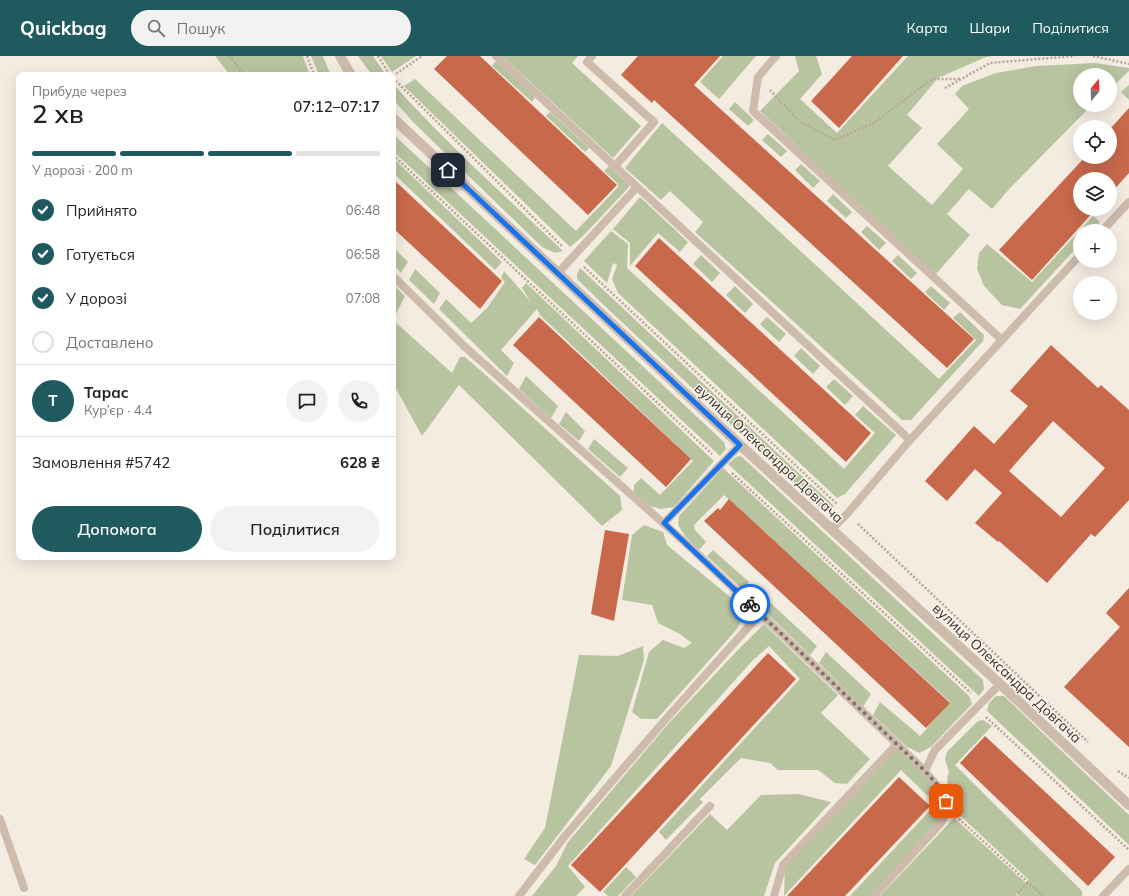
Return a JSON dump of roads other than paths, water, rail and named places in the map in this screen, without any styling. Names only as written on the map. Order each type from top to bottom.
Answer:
[{"type":"street","points":[[340,56],[349,72]]},
{"type":"street","name":"вулиця Олександра Довгача","points":[[396,121],[831,530],[1000,684],[1129,805]]},
{"type":"lane","points":[[496,56],[910,440]]},
{"type":"lane","points":[[592,56],[587,62],[654,122],[615,166]]},
{"type":"lane","points":[[776,56],[758,77],[753,111],[1002,340]]},
{"type":"lane","points":[[558,273],[638,187]]},
{"type":"lane","points":[[1109,224],[1129,202]]},
{"type":"lane","points":[[831,530],[847,514],[910,440],[1073,263]]},
{"type":"lane","points":[[396,279],[464,346],[664,523],[897,744],[944,792],[948,809],[940,823],[874,896]]},
{"type":"lane","points":[[664,523],[740,445]]},
{"type":"lane","points":[[520,896],[565,836],[665,720],[760,614]]},
{"type":"lane","points":[[925,771],[935,750],[1000,684]]},
{"type":"lane","points":[[774,896],[783,865],[897,744]]},
{"type":"lane","points":[[625,896],[710,806]]},
{"type":"lane","points":[[0,819],[24,888]]},
{"type":"lane","points":[[1103,896],[1129,869]]}]
